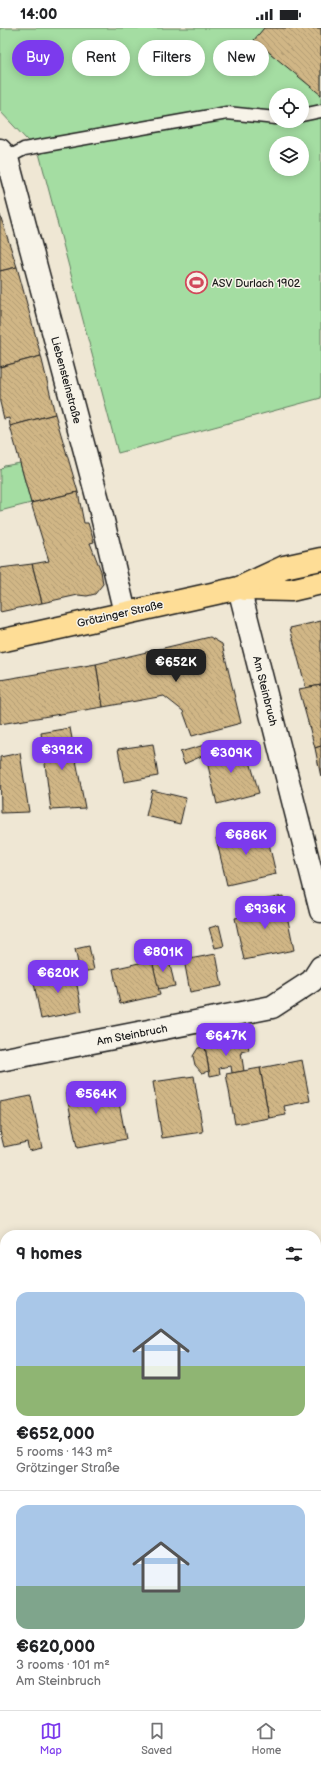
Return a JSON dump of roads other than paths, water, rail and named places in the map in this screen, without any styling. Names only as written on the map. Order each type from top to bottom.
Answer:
[{"type":"main road","name":"Grötzinger Straße","points":[[0,641],[239,588],[284,568],[321,559]]},
{"type":"main road","name":"Grötzinger Straße","points":[[239,588],[291,590],[321,583]]},
{"type":"street","name":"Liebensteinstraße","points":[[2,156],[99,504],[125,613]]},
{"type":"street","name":"Am Steinbruch","points":[[239,588],[321,911]]},
{"type":"street","name":"Am Steinbruch","points":[[0,1060],[272,1007],[312,981],[321,967]]},
{"type":"lane","points":[[309,114],[321,111]]},
{"type":"lane","points":[[2,156],[24,149],[227,113],[269,117]]},
{"type":"place","name":"ASV Durlach 1902","points":[[197,283]]}]
